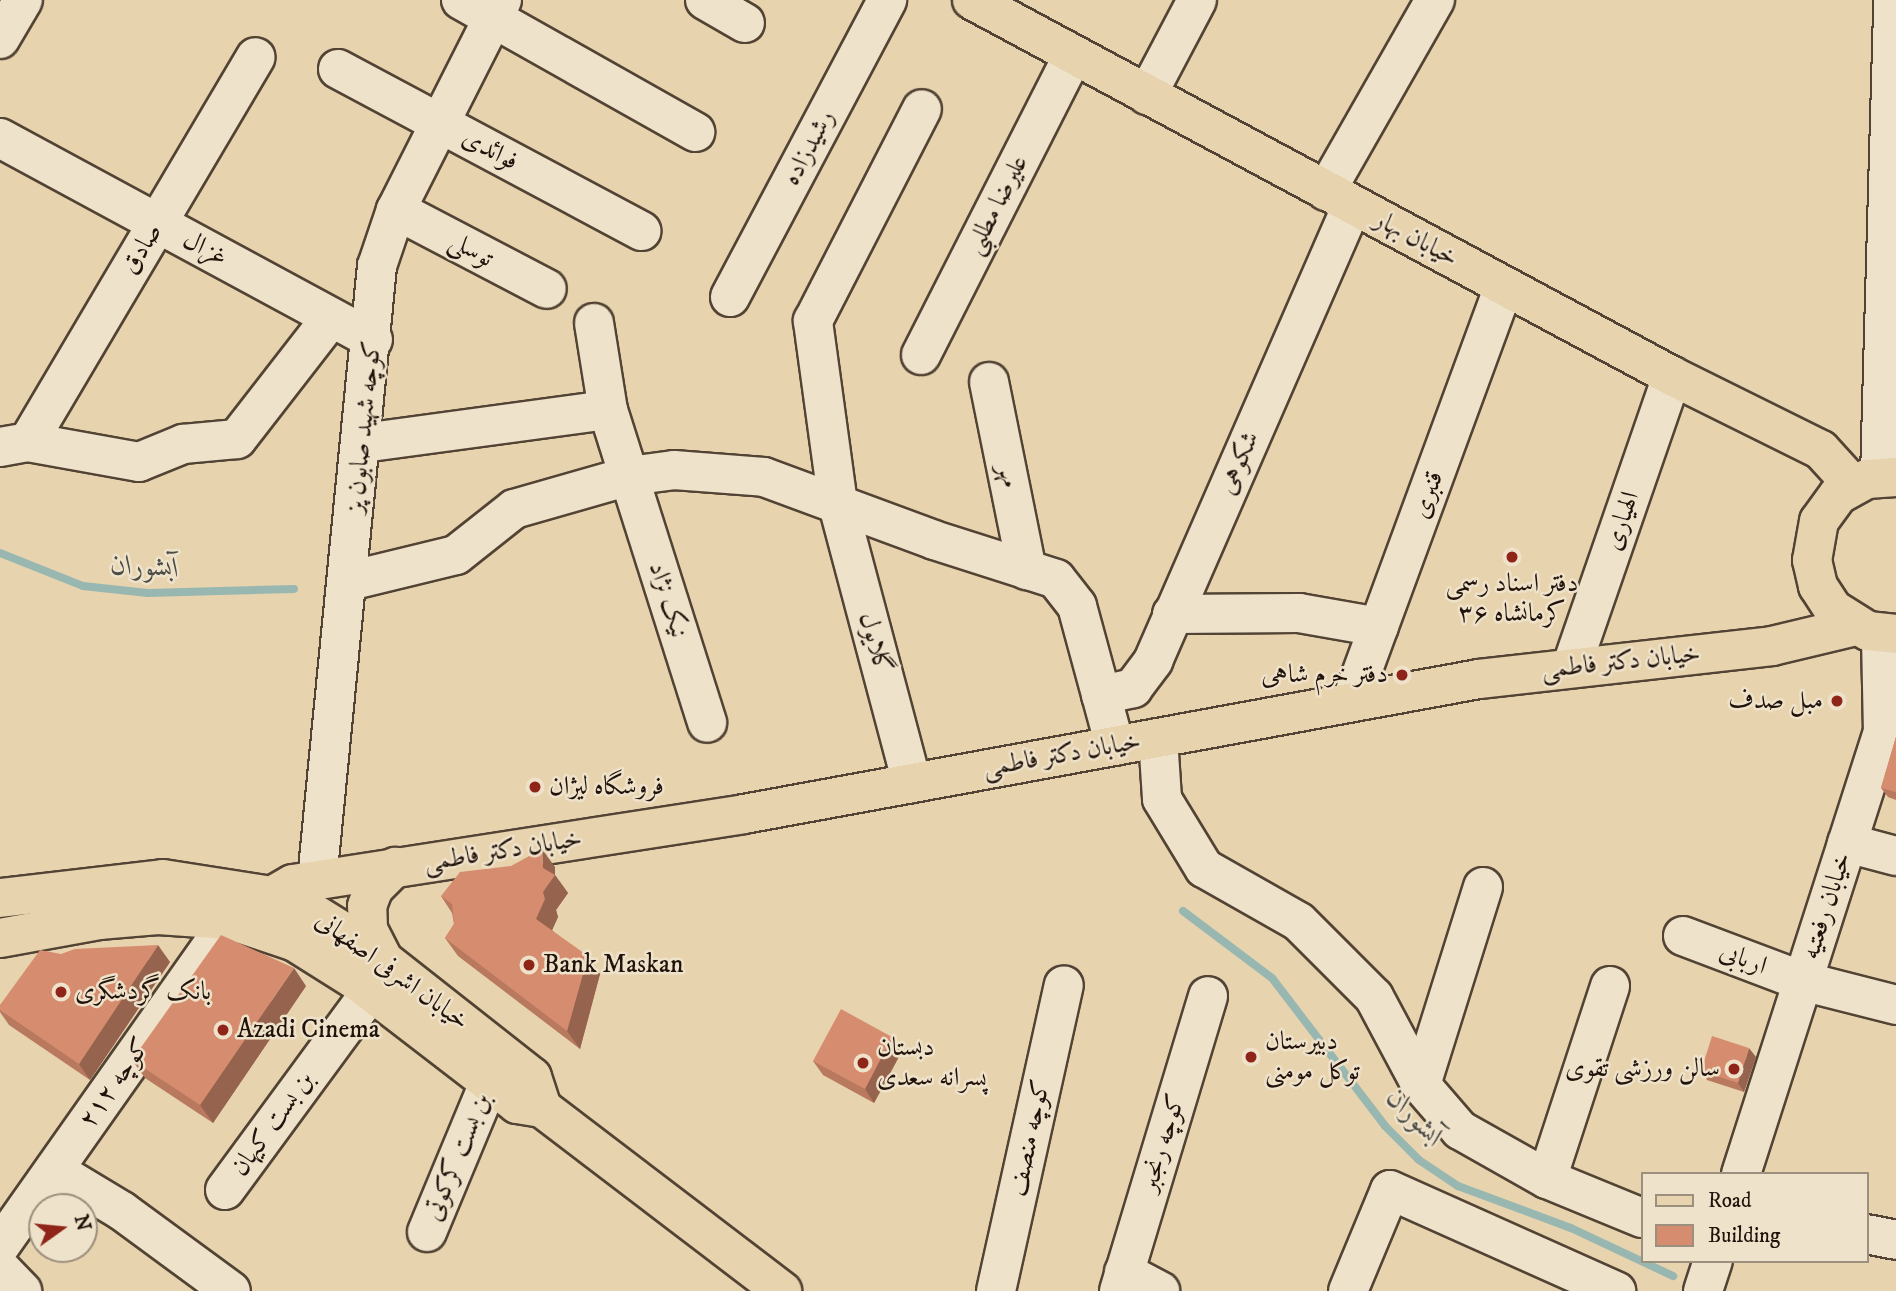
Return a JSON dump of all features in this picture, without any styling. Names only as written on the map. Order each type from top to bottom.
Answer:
[{"type":"main road","name":"خیابان بهار","points":[[982,3],[1073,55],[1504,287],[1877,480]]},
{"type":"main road","points":[[1877,480],[1838,495],[1819,521],[1812,559],[1818,586],[1833,610],[1877,631]]},
{"type":"main road","name":"خیابان دکتر فاطمی","points":[[272,896],[293,884],[912,783],[1351,702],[1572,665],[1772,646],[1877,631]]},
{"type":"main road","points":[[377,975],[368,929],[367,906],[374,888],[395,867]]},
{"type":"main road","name":"خیابان اشرفی اصفهانی","points":[[0,898],[163,879],[272,896],[308,909],[489,1083],[517,1104],[542,1108],[782,1291]]},
{"type":"main road","name":"خیابان اشرفی اصفهانی","points":[[0,938],[99,919],[158,915],[230,920],[295,942],[377,975],[532,1077],[542,1108]]},
{"type":"street","points":[[0,39],[23,0]]},
{"type":"street","points":[[705,0],[745,23]]},
{"type":"street","name":"رشیدزاده","points":[[730,297],[887,0]]},
{"type":"street","points":[[1147,95],[1197,0]]},
{"type":"street","name":"شکوهی","points":[[1101,695],[1133,688],[1153,661],[1339,198],[1435,0]]},
{"type":"street","points":[[1877,480],[1893,0]]},
{"type":"street","points":[[485,6],[695,132]]},
{"type":"street","name":"کوچه شهید صابون پز","points":[[317,880],[363,443],[377,266],[396,210],[439,123],[485,6]]},
{"type":"street","name":"علیرضا مطلبی","points":[[920,355],[1073,55]]},
{"type":"street","name":"صادق","points":[[14,444],[158,223],[256,57]]},
{"type":"street","name":"فوائدی","points":[[338,69],[641,231]]},
{"type":"street","name":"گلایول","points":[[912,783],[838,504],[813,321],[922,109]]},
{"type":"street","name":"غزال","points":[[0,138],[373,340]]},
{"type":"street","name":"توسلی","points":[[396,210],[547,289]]},
{"type":"street","name":"قنبری","points":[[1351,702],[1504,287]]},
{"type":"street","points":[[14,444],[139,462],[183,444],[237,439],[331,317]]},
{"type":"street","name":"نیک نژاد","points":[[594,323],[608,410],[707,723]]},
{"type":"street","name":"الهیاری","points":[[1572,665],[1672,376]]},
{"type":"street","name":"مهر","points":[[989,382],[1027,569]]},
{"type":"street","points":[[363,443],[608,410]]},
{"type":"street","points":[[349,581],[456,555],[514,509],[629,476],[674,470],[764,477],[1056,579],[1077,606],[1115,746]]},
{"type":"street","points":[[1172,614],[1299,613],[1379,626]]},
{"type":"street","name":"خیابان رفعتیه","points":[[1742,1172],[1847,843],[1889,734],[1877,631]]},
{"type":"street","points":[[1158,738],[1161,799],[1204,868],[1299,922],[1374,997],[1421,1085],[1460,1130],[1547,1180],[1640,1217]]},
{"type":"street","points":[[1847,843],[1896,856]]},
{"type":"street","points":[[1421,1085],[1483,887]]},
{"type":"street","name":"کوچه ۲۱۲","points":[[0,1246],[230,920]]},
{"type":"street","name":"اربابی","points":[[1684,936],[1802,981],[1896,1005]]},
{"type":"street","name":"بن بست کیهان","points":[[225,1189],[377,975]]},
{"type":"street","name":"کوچه منصف","points":[[996,1291],[1064,985]]},
{"type":"street","points":[[1547,1180],[1610,986]]},
{"type":"street","name":"کوچه رنجبر","points":[[1122,1282],[1208,996]]},
{"type":"street","name":"بن بست کرکوتی","points":[[427,1232],[489,1083]]},
{"type":"street","points":[[54,1170],[122,1211],[231,1291]]},
{"type":"street","points":[[1348,1291],[1390,1190],[1616,1291]]},
{"type":"street","points":[[1868,1234],[1896,1240]]},
{"type":"street","points":[[1703,1291],[1712,1263]]},
{"type":"street","points":[[1720,1263],[1726,1291]]},
{"type":"street","points":[[0,1268],[22,1291]]},
{"type":"street","points":[[1122,1282],[1160,1291]]},
{"type":"building","points":[[1896,737],[1896,792],[1881,788]]},
{"type":"building","name":"Bank Maskan","points":[[542,849],[543,868],[555,875],[543,892],[545,899],[536,919],[588,956],[567,1031],[445,938],[454,924],[452,904],[441,896],[460,872],[511,866]]},
{"type":"building","name":"Azadi Cinema","points":[[221,935],[294,968],[200,1105],[132,1060]]},
{"type":"building","points":[[158,945],[79,1064],[0,1010],[0,1005],[40,950],[61,954],[75,949]]},
{"type":"building","name":"دبستان پسرانه سعدی","points":[[841,1009],[892,1037],[865,1089],[813,1061]]},
{"type":"building","points":[[1712,1036],[1749,1048],[1738,1083],[1701,1071]]},
{"type":"waterway","name":"آبشوران","points":[[0,553],[83,586],[148,593],[294,589]]},
{"type":"waterway","name":"آبشوران","points":[[1183,911],[1272,978],[1385,1126],[1419,1160],[1458,1186],[1571,1228],[1640,1260]]},
{"type":"waterway","name":"آبشوران","points":[[1645,1263],[1673,1276]]},
{"type":"place","name":"دفتر اسناد رسمی ۳۶ کرمانشاه","points":[[1512,557]]},
{"type":"place","name":"دفتر خرم شاهی","points":[[1402,675]]},
{"type":"place","name":"مبل صدف","points":[[1837,701]]},
{"type":"place","name":"فروشگاه لیژان","points":[[535,787]]},
{"type":"place","name":"Bank Maskan","points":[[529,965]]},
{"type":"place","name":"بانک گردشگری","points":[[61,992]]},
{"type":"place","name":"Azadi Cinema","points":[[223,1030]]},
{"type":"place","name":"دبیرستان توکل مومنی","points":[[1251,1057]]},
{"type":"place","name":"دبستان پسرانه سعدی","points":[[863,1063]]},
{"type":"place","name":"سالن ورزشی تقوی","points":[[1734,1069]]}]
